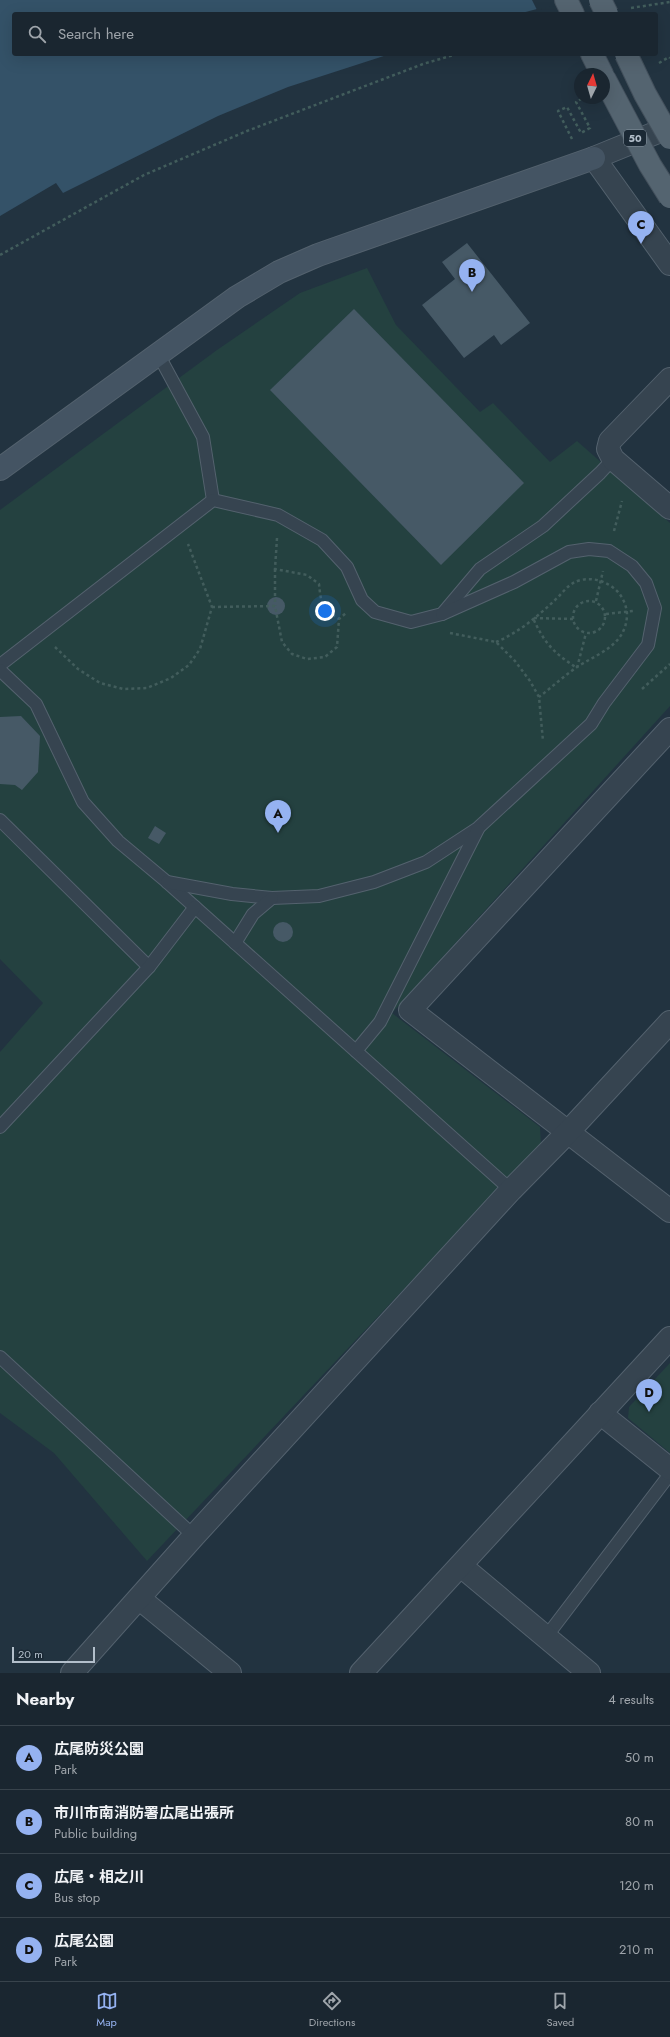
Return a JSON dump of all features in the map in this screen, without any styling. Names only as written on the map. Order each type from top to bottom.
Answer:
[{"type":"main road","points":[[566,0],[572,12]]},
{"type":"main road","points":[[600,0],[606,12]]},
{"type":"main road","points":[[593,56],[599,68]]},
{"type":"main road","points":[[627,56],[645,94],[670,138]]},
{"type":"main road","name":"50","points":[[610,89],[650,166],[670,197]]},
{"type":"street","points":[[0,469],[237,297],[279,272],[318,255],[594,158],[670,127]]},
{"type":"street","points":[[594,158],[670,264]]},
{"type":"street","points":[[670,379],[610,441],[608,449],[613,459],[670,508]]},
{"type":"street","points":[[670,729],[410,1010],[569,1131],[670,1211]]},
{"type":"street","points":[[72,1673],[194,1536],[511,1190],[569,1131],[670,1022]]},
{"type":"street","points":[[361,1673],[670,1338]]},
{"type":"street","points":[[600,1413],[670,1469]]},
{"type":"street","points":[[461,1566],[589,1673]]},
{"type":"street","points":[[140,1598],[230,1673]]},
{"type":"lane","points":[[158,354],[203,437],[213,500]]},
{"type":"lane","points":[[442,614],[480,570],[543,526],[613,459]]},
{"type":"lane","points":[[167,882],[232,894],[272,898],[319,896],[374,882],[426,862],[478,828],[591,724],[604,703],[648,645],[655,608],[646,583],[632,566],[609,551],[589,549],[569,552],[514,582],[442,614],[411,622],[375,612],[362,600],[347,567],[322,540],[278,515],[213,500]]},
{"type":"lane","points":[[0,665],[213,500]]},
{"type":"lane","points":[[0,670],[36,704],[83,802],[118,841],[167,882],[511,1190]]},
{"type":"lane","points":[[0,820],[149,967]]},
{"type":"lane","points":[[356,1051],[380,1022],[478,828]]},
{"type":"lane","points":[[235,943],[253,914],[272,898]]},
{"type":"lane","points":[[0,1127],[149,967],[195,907]]},
{"type":"lane","points":[[0,1357],[194,1536]]},
{"type":"lane","points":[[546,1637],[670,1474]]},
{"type":"path","points":[[628,8],[670,2]]},
{"type":"path","points":[[0,255],[144,175],[254,128],[423,64],[450,56]]},
{"type":"path","points":[[657,64],[669,57],[670,58]]},
{"type":"path","points":[[574,142],[558,111],[567,107],[581,133],[590,128],[577,104]]},
{"type":"path","points":[[278,515],[275,569],[275,606],[282,642],[292,654],[307,659],[325,657],[337,646],[339,619],[362,600]]},
{"type":"path","points":[[38,635],[60,650],[78,669],[100,683],[123,689],[147,688],[170,678],[189,665],[200,648],[212,607],[181,525]]},
{"type":"path","points":[[275,569],[307,575],[319,584],[320,602],[328,612],[339,619]]},
{"type":"path","points":[[411,622],[443,632],[496,642],[511,636],[556,599],[563,590],[571,584],[582,580],[593,579],[604,582],[613,587],[620,594],[625,603],[627,613],[626,625],[622,636],[614,645],[576,668],[539,697]]},
{"type":"path","points":[[592,601],[601,605],[606,614],[604,624],[596,632],[586,633],[577,628],[573,619],[575,609],[582,602],[592,601]]},
{"type":"path","points":[[212,607],[275,606]]},
{"type":"path","points":[[534,618],[573,619]]},
{"type":"path","points":[[534,618],[542,637],[557,655],[576,668]]},
{"type":"path","points":[[576,668],[586,633]]},
{"type":"path","points":[[496,642],[515,661],[530,681],[539,697],[543,745],[541,771]]},
{"type":"green space","points":[[367,268],[396,325],[480,412],[493,403],[550,462],[577,441],[670,523],[670,706],[392,1013],[540,1127],[541,1144],[147,1561],[54,1453],[0,1413],[0,1052],[43,1003],[0,959],[0,510],[217,350],[300,293]]},
{"type":"green space","points":[[670,1363],[670,1453],[628,1418],[629,1407]]},
{"type":"water","points":[[0,0],[571,0],[526,12],[12,12],[12,56],[384,56],[288,87],[218,116],[63,193],[56,183],[0,216]]},
{"type":"pier","points":[[532,0],[573,0],[571,2],[537,10]]},
{"type":"building","points":[[467,243],[530,323],[501,345],[494,335],[464,358],[422,305],[455,279],[442,262]]},
{"type":"building","points":[[354,309],[524,483],[441,565],[270,390]]},
{"type":"building","points":[[272,597],[280,597],[285,602],[283,613],[280,615],[272,615],[267,610],[267,602]]},
{"type":"building","points":[[21,716],[40,736],[38,772],[22,790],[15,785],[0,784],[0,717]]},
{"type":"building","points":[[155,826],[166,833],[159,844],[148,838]]},
{"type":"building","points":[[283,922],[290,925],[293,932],[290,939],[283,942],[276,939],[273,932],[276,925]]},
{"type":"place","name":"広尾・相之川","points":[[641,244]]},
{"type":"place","name":"市川市南消防署広尾出張所","points":[[472,292]]},
{"type":"place","name":"広尾防災公園","points":[[278,833]]},
{"type":"place","name":"広尾公園","points":[[649,1412]]}]
